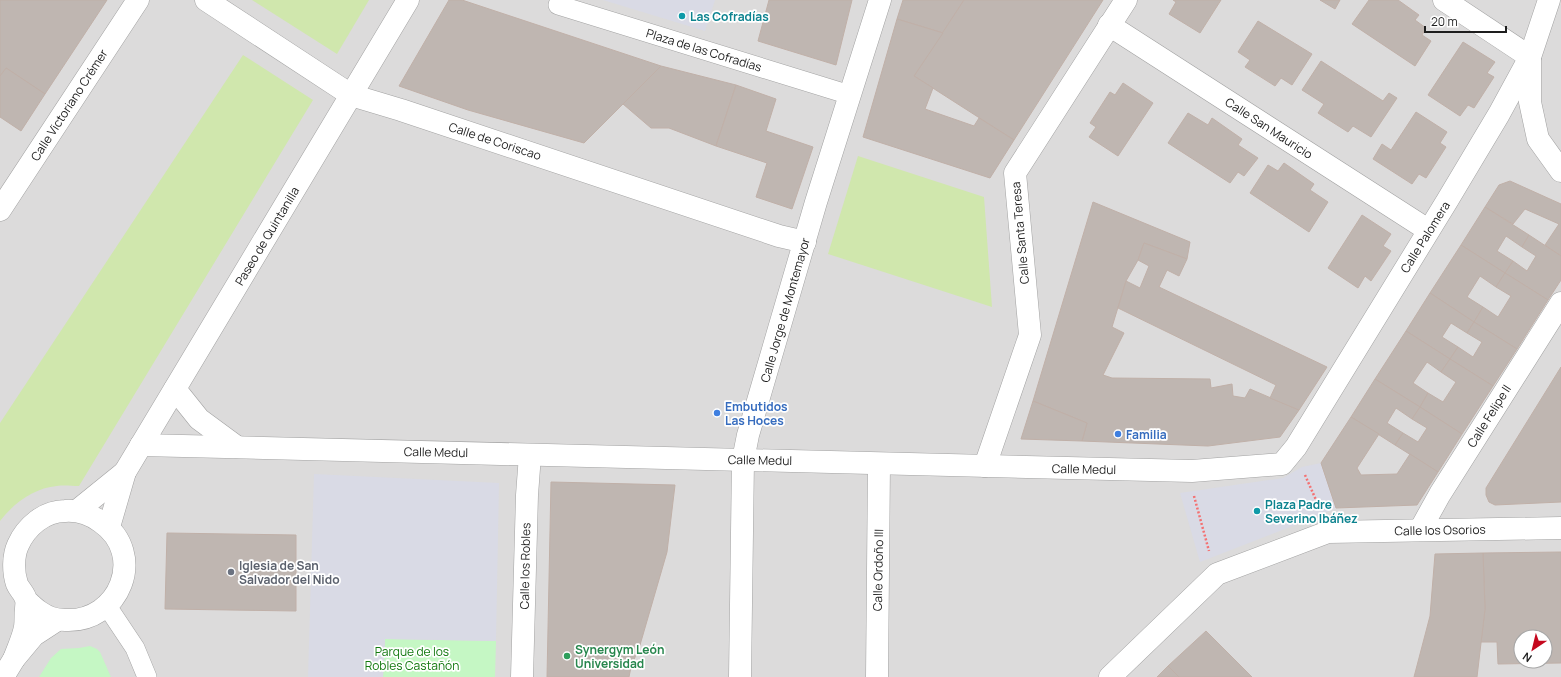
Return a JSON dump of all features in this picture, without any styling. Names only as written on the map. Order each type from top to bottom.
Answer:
[{"type":"street","name":"Calle Victoriano Crémer","points":[[0,210],[138,0]]},
{"type":"street","name":"Calle de Coriscao","points":[[206,0],[351,95],[402,110],[779,236],[805,242]]},
{"type":"street","name":"Paseo de Quintanilla","points":[[109,527],[125,472],[408,0]]},
{"type":"street","name":"Calle Jorge de Montemayor","points":[[740,677],[743,460],[748,435],[805,242],[880,0]]},
{"type":"street","name":"Calle Santa Teresa","points":[[985,466],[1030,335],[1015,173],[1126,0]]},
{"type":"street","points":[[1444,0],[1530,57],[1530,102],[1538,139],[1561,171]]},
{"type":"street","name":"Calle Palomera","points":[[1282,464],[1296,447],[1499,114],[1530,57],[1548,0]]},
{"type":"street","name":"Plaza de las Cofradías","points":[[558,5],[850,95]]},
{"type":"street","name":"Calle San Mauricio","points":[[1109,26],[1428,230]]},
{"type":"street","points":[[1499,114],[1515,105],[1530,102]]},
{"type":"street","name":"Calle Felipe II","points":[[1420,530],[1440,494],[1561,303]]},
{"type":"street","points":[[175,389],[199,418],[238,447]]},
{"type":"street","name":"Calle Medul","points":[[141,445],[1192,471],[1282,464]]},
{"type":"street","name":"Calle los Robles","points":[[522,677],[526,495],[530,455]]},
{"type":"street","name":"Calle Ordoño III","points":[[877,677],[879,464]]},
{"type":"street","name":"Paseo de Quintanilla","points":[[78,510],[125,472]]},
{"type":"street","points":[[78,510],[95,517],[109,527],[119,541],[124,558],[124,576],[118,592],[107,606],[92,616],[75,621],[57,620],[40,612],[26,600],[17,583],[14,564],[17,546],[27,529],[42,517],[59,511],[78,510]]},
{"type":"street","name":"Calle los Osorios","points":[[1324,533],[1561,528]]},
{"type":"street","points":[[1110,677],[1217,574],[1324,533]]},
{"type":"street","points":[[14,659],[25,627],[26,600]]},
{"type":"street","points":[[107,606],[134,648],[147,677]]},
{"type":"street","points":[[3,677],[14,659],[34,635],[57,620]]},
{"type":"path","points":[[1296,447],[1324,533]]},
{"type":"path","points":[[1192,471],[1192,491],[1217,574]]},
{"type":"shaded area","points":[[0,0],[1561,0],[1561,677],[0,677]]},
{"type":"shaded area","name":"Las Cofradías","points":[[603,0],[715,0],[705,31]]},
{"type":"shaded area","name":"Plaza Padre Severino Ibáñez","points":[[1321,463],[1336,508],[1200,562],[1180,493],[1283,478],[1302,467]]},
{"type":"shaded area","points":[[314,474],[499,483],[496,641],[385,639],[383,677],[308,677]]},
{"type":"green space","points":[[252,0],[369,0],[337,54]]},
{"type":"green space","points":[[243,55],[313,100],[79,486],[49,487],[33,493],[12,508],[0,521],[0,423]]},
{"type":"green space","points":[[858,156],[984,197],[992,307],[828,254]]},
{"type":"green space","name":"Parque de los Robles Castañón","points":[[385,639],[496,641],[495,677],[383,677]]},
{"type":"green space","points":[[90,646],[100,652],[111,677],[39,677],[51,658],[61,649]]},
{"type":"building","points":[[0,0],[107,0],[45,94],[6,68],[0,76]]},
{"type":"building","points":[[449,0],[462,0],[661,66],[584,143],[468,110],[399,86]]},
{"type":"building","points":[[769,0],[852,0],[836,65],[758,41]]},
{"type":"building","points":[[903,0],[964,0],[943,33],[897,19]]},
{"type":"building","points":[[964,0],[1103,0],[1014,140],[914,76]]},
{"type":"building","points":[[1173,0],[1221,0],[1200,33],[1169,14],[1176,2]]},
{"type":"building","points":[[1320,0],[1340,0],[1335,9]]},
{"type":"building","points":[[1369,0],[1398,0],[1419,15],[1415,20],[1426,28],[1422,35],[1431,41],[1415,66],[1352,24]]},
{"type":"building","points":[[897,19],[943,33],[914,76],[933,88],[925,109],[974,126],[979,118],[1014,140],[990,178],[863,137]]},
{"type":"building","points":[[1258,21],[1312,54],[1292,85],[1281,78],[1275,86],[1245,67],[1250,60],[1238,52]]},
{"type":"building","points":[[1463,42],[1495,62],[1487,73],[1494,77],[1474,108],[1468,105],[1460,116],[1428,95]]},
{"type":"building","points":[[1321,61],[1383,101],[1389,93],[1397,98],[1371,137],[1353,126],[1348,132],[1318,113],[1324,104],[1302,90]]},
{"type":"building","points":[[661,66],[736,85],[716,146],[669,128],[651,128],[623,104]]},
{"type":"building","points":[[6,68],[45,94],[21,131],[0,117],[0,76]]},
{"type":"building","points":[[1123,83],[1153,103],[1118,156],[1089,137],[1096,127],[1090,123],[1110,92],[1115,95]]},
{"type":"building","points":[[736,85],[776,99],[766,131],[813,147],[792,209],[756,197],[767,163],[716,146]]},
{"type":"building","points":[[1416,112],[1447,132],[1440,143],[1446,147],[1426,178],[1419,174],[1412,184],[1373,159],[1382,144],[1391,150]]},
{"type":"building","points":[[1188,113],[1208,125],[1212,118],[1242,139],[1238,145],[1258,158],[1244,176],[1238,172],[1230,183],[1168,143]]},
{"type":"building","points":[[1284,163],[1314,184],[1310,190],[1328,202],[1309,232],[1250,193],[1268,165],[1278,171]]},
{"type":"building","points":[[1510,181],[1561,204],[1561,256],[1545,245],[1559,224],[1525,209],[1513,224],[1485,207],[1499,185]]},
{"type":"building","points":[[1093,202],[1190,242],[1187,259],[1144,243],[1138,260],[1126,281],[1112,327],[1124,333],[1103,375],[1112,378],[1210,379],[1211,388],[1232,384],[1233,396],[1245,398],[1250,389],[1299,410],[1280,437],[1208,446],[1082,441],[1087,423],[1033,401]]},
{"type":"building","points":[[1485,207],[1529,235],[1522,247],[1506,236],[1497,251],[1513,261],[1505,273],[1461,245]]},
{"type":"building","points":[[1362,215],[1391,234],[1383,246],[1391,251],[1371,281],[1365,276],[1358,288],[1328,268]]},
{"type":"building","points":[[1529,235],[1561,256],[1561,280],[1548,300],[1505,273],[1513,261],[1527,271],[1536,256],[1522,247]]},
{"type":"building","points":[[1144,243],[1187,259],[1179,276],[1167,270],[1159,287],[1327,367],[1299,410],[1270,398],[1276,385],[1118,308],[1126,281],[1140,288],[1149,266],[1138,260]]},
{"type":"building","points":[[1461,245],[1505,273],[1496,287],[1480,276],[1467,297],[1483,307],[1474,322],[1430,293]]},
{"type":"building","points":[[1505,273],[1548,300],[1517,349],[1474,322],[1483,307],[1498,317],[1511,296],[1496,287]]},
{"type":"building","points":[[1430,293],[1474,322],[1467,333],[1451,323],[1442,337],[1458,347],[1450,359],[1406,331]]},
{"type":"building","points":[[1474,322],[1517,349],[1493,386],[1450,359],[1458,347],[1473,357],[1482,342],[1467,333]]},
{"type":"building","points":[[1406,331],[1450,359],[1441,372],[1427,362],[1413,383],[1428,393],[1420,407],[1375,379]]},
{"type":"building","points":[[1450,359],[1493,386],[1462,434],[1420,407],[1428,393],[1443,402],[1456,382],[1441,372]]},
{"type":"building","points":[[1561,367],[1561,502],[1495,505],[1489,502],[1486,495],[1486,488]]},
{"type":"building","points":[[1375,379],[1420,407],[1412,419],[1396,408],[1387,423],[1403,433],[1395,445],[1351,417]]},
{"type":"building","points":[[1033,401],[1087,423],[1082,441],[1021,439]]},
{"type":"building","points":[[1420,407],[1462,434],[1438,472],[1395,445],[1403,433],[1418,442],[1427,428],[1412,419]]},
{"type":"building","points":[[1351,417],[1379,434],[1357,468],[1361,475],[1397,474],[1410,454],[1438,472],[1417,505],[1336,508],[1321,463]]},
{"type":"building","points":[[551,482],[675,485],[667,552],[640,645],[631,667],[629,677],[547,677]]},
{"type":"building","name":"Iglesia de San Salvador del Nido","points":[[167,533],[296,535],[296,611],[165,609]]},
{"type":"building","points":[[1561,552],[1561,663],[1553,663],[1553,629],[1513,629],[1513,664],[1498,664],[1497,642],[1481,642],[1485,609],[1483,553]]},
{"type":"building","points":[[1483,553],[1485,609],[1477,677],[1414,677],[1430,616],[1435,554]]},
{"type":"building","points":[[1206,631],[1252,677],[1179,677],[1168,666]]},
{"type":"building","points":[[1168,666],[1179,677],[1157,677]]},
{"type":"place","name":"Las Cofradías","points":[[682,16]]},
{"type":"place","name":"Embutidos Las Hoces","points":[[717,413]]},
{"type":"place","name":"Familia","points":[[1118,434]]},
{"type":"place","name":"Plaza Padre Severino Ibáñez","points":[[1257,511]]},
{"type":"place","name":"Iglesia de San Salvador del Nido","points":[[231,572]]},
{"type":"place","name":"Synergym León Universidad","points":[[567,656]]}]
